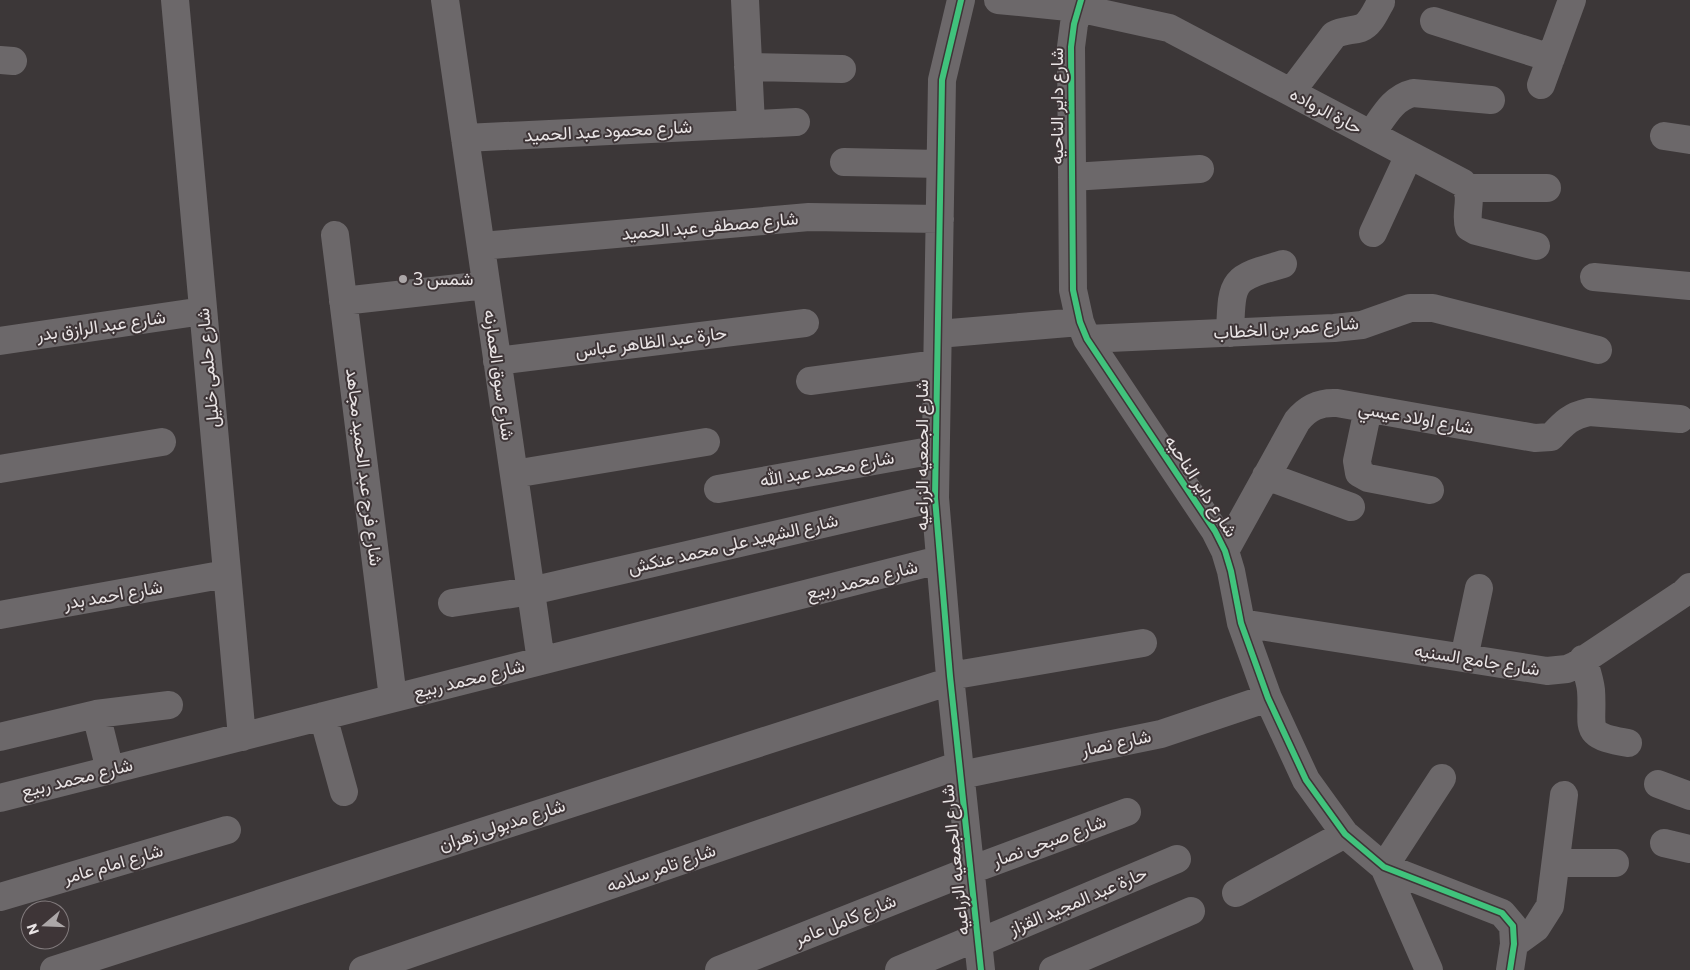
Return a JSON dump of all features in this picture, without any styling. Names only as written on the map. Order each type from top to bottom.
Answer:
[{"type":"street","name":"شارع حلمى خليل","points":[[175,0],[242,737]]},
{"type":"street","name":"شارع سوق العمارنه","points":[[445,0],[541,661]]},
{"type":"street","points":[[745,0],[751,124]]},
{"type":"street","name":"شارع الجمعيه الزراعيه","points":[[960,0],[942,80],[935,498],[950,679],[981,970]]},
{"type":"street","name":"حارة الرواده","points":[[998,0],[1080,4],[1169,28],[1409,154],[1463,183],[1467,188]]},
{"type":"street","points":[[1541,85],[1572,0]]},
{"type":"street","points":[[1291,92],[1334,35],[1342,30],[1363,28],[1371,20],[1381,2]]},
{"type":"street","name":"شارع داير الناحيه","points":[[1080,4],[1074,24],[1071,47],[1073,290],[1083,331],[1215,531],[1225,551],[1241,622],[1268,698],[1306,780],[1344,834],[1384,866],[1502,913],[1513,926],[1512,957]]},
{"type":"street","points":[[1434,22],[1551,58]]},
{"type":"street","points":[[748,67],[842,69]]},
{"type":"street","points":[[1371,134],[1394,103],[1403,95],[1413,93],[1491,100]]},
{"type":"street","name":"شارع محمود عبد الحميد","points":[[465,138],[796,122]]},
{"type":"street","points":[[1372,233],[1409,154]]},
{"type":"street","points":[[844,162],[940,164]]},
{"type":"street","points":[[1072,177],[1200,169]]},
{"type":"street","points":[[1536,246],[1476,231],[1470,227],[1467,219],[1470,197],[1467,188],[1547,188]]},
{"type":"street","name":"شارع مصطفى عبد الحميد","points":[[481,246],[809,217],[940,219]]},
{"type":"street","name":"شارع فرج عبد الحميد مجاهد","points":[[335,235],[393,698]]},
{"type":"street","points":[[1230,333],[1232,295],[1239,281],[1252,273],[1283,264]]},
{"type":"street","points":[[1594,277],[1690,286]]},
{"type":"street","points":[[344,301],[486,285]]},
{"type":"street","name":"شارع عمر بن الخطاب","points":[[938,334],[1083,331],[1230,333],[1334,328],[1362,325],[1410,308],[1433,308],[1598,350]]},
{"type":"street","name":"شارع عبد الرازق بدر","points":[[0,340],[203,311]]},
{"type":"street","name":"حارة عبد الظاهر عباس","points":[[497,361],[804,323]]},
{"type":"street","points":[[810,381],[937,364]]},
{"type":"street","name":"شارع اولاد عيسي","points":[[1225,551],[1297,422],[1310,408],[1319,404],[1328,403],[1535,438],[1551,437],[1574,414],[1588,412],[1680,419]]},
{"type":"street","points":[[1368,410],[1357,461],[1358,472],[1368,478],[1430,490]]},
{"type":"street","points":[[0,469],[162,442]]},
{"type":"street","points":[[514,474],[706,442]]},
{"type":"street","name":"شارع محمد عبد الله","points":[[718,489],[935,450]]},
{"type":"street","points":[[1266,476],[1351,506]]},
{"type":"street","name":"شارع الشهيد على محمد عنكش","points":[[452,603],[531,591],[935,498]]},
{"type":"street","name":"شارع محمد ربيع","points":[[0,798],[939,560]]},
{"type":"street","name":"شارع احمد بدر","points":[[0,615],[226,574]]},
{"type":"street","name":"شارع جامع السنيه","points":[[1241,622],[1547,671],[1567,669],[1684,593],[1690,587]]},
{"type":"street","points":[[1464,658],[1479,588]]},
{"type":"street","name":"شارع مدبولى زهران","points":[[54,970],[950,679],[1143,643]]},
{"type":"street","points":[[1583,659],[1591,688],[1591,722],[1595,733],[1606,739],[1628,743]]},
{"type":"street","name":"شارع نصار","points":[[961,770],[1162,734],[1268,698]]},
{"type":"street","points":[[0,737],[96,714],[169,705]]},
{"type":"street","points":[[96,714],[110,770]]},
{"type":"street","points":[[323,716],[344,792]]},
{"type":"street","name":"شارع تامر سلامه","points":[[363,970],[961,770]]},
{"type":"street","points":[[1429,970],[1384,866],[1442,778]]},
{"type":"street","points":[[1658,784],[1690,796]]},
{"type":"street","points":[[1512,957],[1536,928],[1550,906],[1564,795]]},
{"type":"street","name":"شارع صبحى نصار","points":[[971,870],[1127,812]]},
{"type":"street","name":"شارع امام عامر","points":[[0,897],[227,830]]},
{"type":"street","points":[[1236,893],[1344,834]]},
{"type":"street","points":[[1664,843],[1690,849]]},
{"type":"street","name":"حارة عبد المجيد القزاز","points":[[899,970],[1177,859]]},
{"type":"street","points":[[1556,862],[1615,863]]},
{"type":"street","name":"شارع كامل عامر","points":[[719,970],[971,870]]},
{"type":"street","points":[[1053,970],[1190,911]]},
{"type":"cycle path","points":[[961,0],[942,80],[935,498],[950,676],[981,970]]},
{"type":"cycle path","points":[[1081,0],[1074,24],[1071,47],[1073,290],[1080,322],[1087,339],[1215,531],[1225,551],[1231,571],[1241,623],[1268,698],[1306,780],[1345,834],[1384,867],[1502,913],[1513,926],[1514,944],[1510,970]]},
{"type":"place","name":"شمس 3","points":[[403,279]]}]
